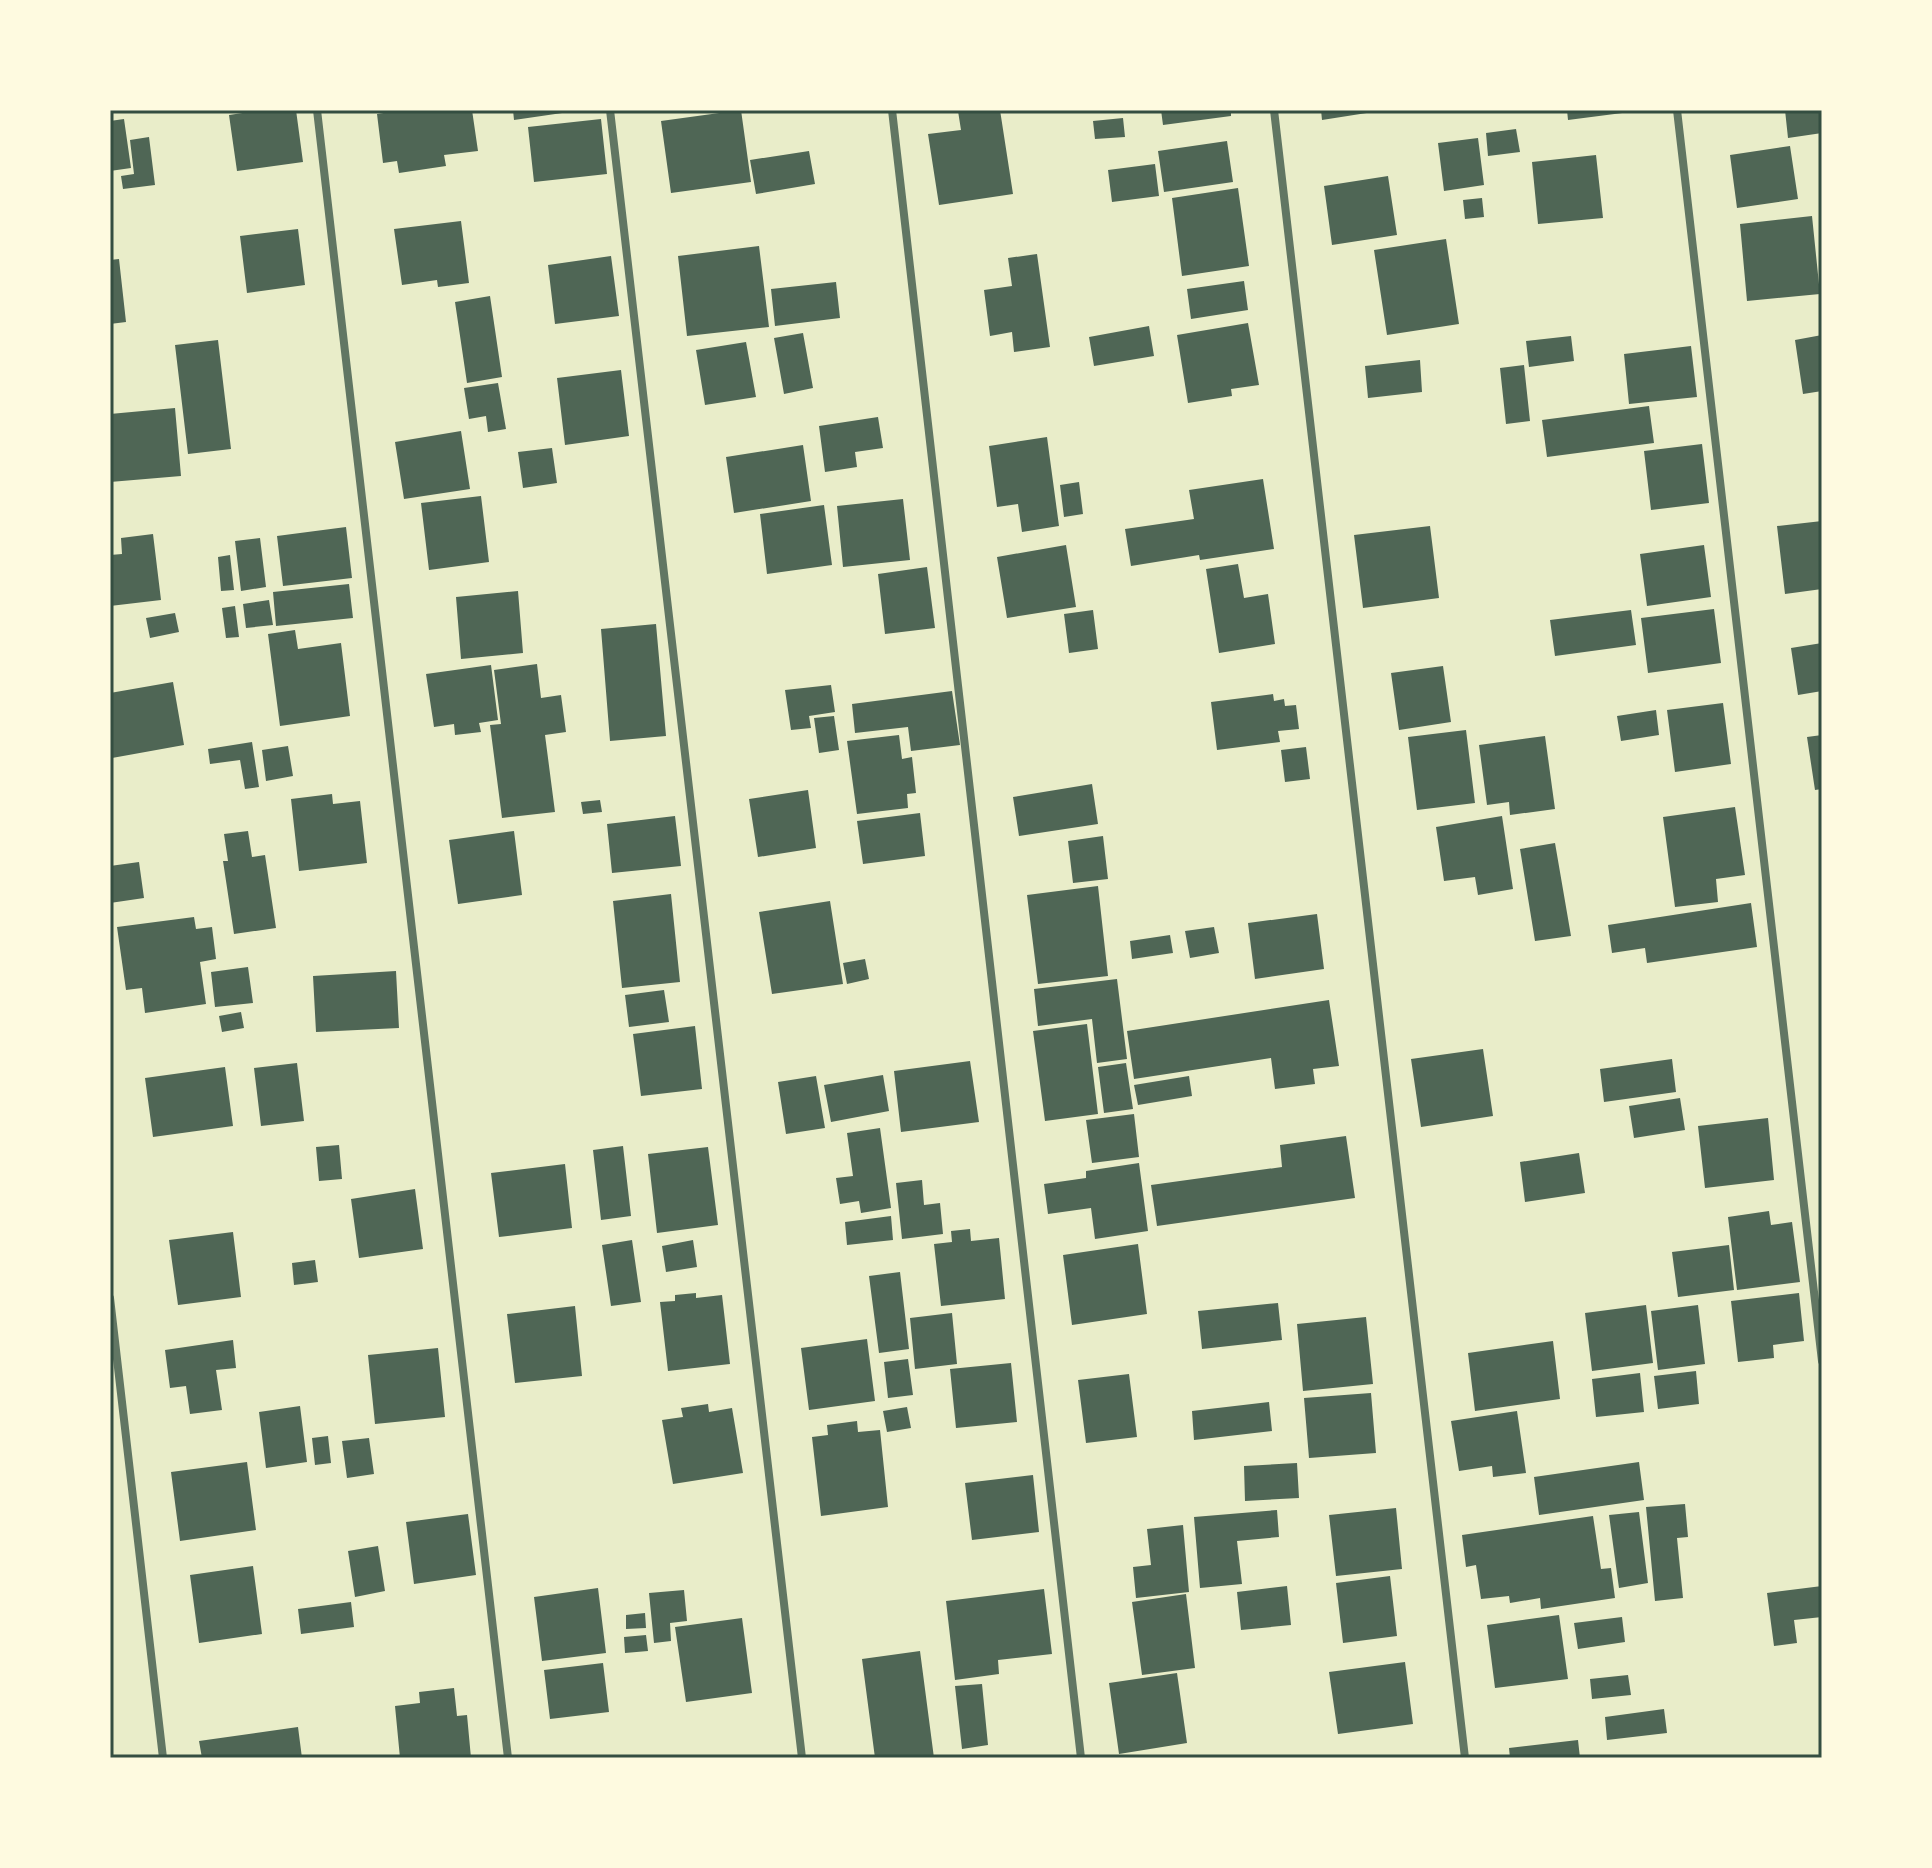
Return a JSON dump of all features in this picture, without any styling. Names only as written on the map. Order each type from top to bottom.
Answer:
[{"type":"street","points":[[317,110],[508,1758]]},
{"type":"street","points":[[610,110],[802,1758]]},
{"type":"street","points":[[892,110],[1081,1758]]},
{"type":"street","points":[[1274,110],[1465,1758]]},
{"type":"street","points":[[1677,110],[1822,1361]]},
{"type":"street","points":[[110,1298],[163,1758]]},
{"type":"building","points":[[262,110],[296,110],[303,162],[237,171],[229,115]]},
{"type":"building","points":[[403,110],[472,110],[478,151],[444,155],[446,166],[399,173],[397,161],[383,163],[377,114]]},
{"type":"building","points":[[513,110],[568,110],[569,112],[514,120]]},
{"type":"building","points":[[741,110],[751,182],[671,193],[661,121]]},
{"type":"building","points":[[1000,110],[1013,194],[939,205],[928,134],[961,130],[958,111]]},
{"type":"building","points":[[1161,110],[1231,110],[1231,116],[1163,125]]},
{"type":"building","points":[[1321,110],[1373,110],[1373,112],[1322,120]]},
{"type":"building","points":[[1567,110],[1630,110],[1630,112],[1568,120]]},
{"type":"building","points":[[1785,110],[1822,110],[1822,133],[1788,138]]},
{"type":"building","points":[[1123,118],[1125,137],[1095,139],[1093,121]]},
{"type":"building","points":[[124,119],[131,168],[110,171],[110,121]]},
{"type":"building","points":[[601,119],[607,174],[534,182],[528,127]]},
{"type":"building","points":[[1516,129],[1520,152],[1488,156],[1486,133]]},
{"type":"building","points":[[149,137],[155,185],[123,189],[121,176],[134,174],[130,140]]},
{"type":"building","points":[[1478,138],[1484,185],[1444,191],[1438,143]]},
{"type":"building","points":[[1227,141],[1233,182],[1164,192],[1158,151]]},
{"type":"building","points":[[1790,146],[1798,199],[1737,208],[1730,155]]},
{"type":"building","points":[[809,151],[815,184],[756,194],[750,160]]},
{"type":"building","points":[[1596,155],[1603,218],[1538,224],[1532,162]]},
{"type":"building","points":[[1155,164],[1159,196],[1112,202],[1108,170]]},
{"type":"building","points":[[1388,176],[1397,235],[1332,245],[1324,186]]},
{"type":"building","points":[[1238,188],[1249,266],[1182,276],[1172,198]]},
{"type":"building","points":[[1482,198],[1484,217],[1465,219],[1463,200]]},
{"type":"building","points":[[1812,216],[1820,294],[1747,301],[1740,224]]},
{"type":"building","points":[[461,221],[469,283],[438,287],[437,280],[402,285],[394,229]]},
{"type":"building","points":[[298,229],[305,285],[247,293],[240,236]]},
{"type":"building","points":[[1446,239],[1459,324],[1387,335],[1374,250]]},
{"type":"building","points":[[759,246],[769,327],[687,336],[678,256]]},
{"type":"building","points":[[1037,254],[1050,347],[1014,352],[1012,332],[990,336],[984,290],[1012,286],[1008,258]]},
{"type":"building","points":[[611,256],[619,316],[555,324],[548,265]]},
{"type":"building","points":[[119,259],[126,322],[110,324],[110,260]]},
{"type":"building","points":[[1244,281],[1248,310],[1191,319],[1187,289]]},
{"type":"building","points":[[836,282],[840,318],[775,326],[771,289]]},
{"type":"building","points":[[490,296],[502,377],[467,383],[455,302]]},
{"type":"building","points":[[1248,323],[1259,385],[1231,389],[1232,396],[1188,403],[1177,335]]},
{"type":"building","points":[[1149,326],[1154,356],[1094,366],[1089,337]]},
{"type":"building","points":[[803,333],[813,388],[784,394],[774,338]]},
{"type":"building","points":[[1822,335],[1822,391],[1803,394],[1795,340]]},
{"type":"building","points":[[1571,336],[1574,361],[1529,367],[1526,341]]},
{"type":"building","points":[[218,340],[231,449],[188,454],[175,345]]},
{"type":"building","points":[[746,342],[756,397],[705,405],[696,350]]},
{"type":"building","points":[[1691,346],[1697,397],[1629,404],[1624,354]]},
{"type":"building","points":[[1420,360],[1422,392],[1368,398],[1365,366]]},
{"type":"building","points":[[1524,365],[1530,421],[1506,424],[1500,368]]},
{"type":"building","points":[[621,370],[629,436],[565,445],[557,378]]},
{"type":"building","points":[[498,383],[506,429],[488,432],[486,416],[469,419],[464,388]]},
{"type":"building","points":[[1649,406],[1654,443],[1547,457],[1542,420]]},
{"type":"building","points":[[175,408],[181,476],[110,482],[110,414]]},
{"type":"building","points":[[878,417],[883,448],[855,452],[857,467],[825,472],[819,426]]},
{"type":"building","points":[[461,431],[470,489],[404,499],[395,442]]},
{"type":"building","points":[[1047,437],[1059,526],[1022,532],[1018,504],[997,507],[989,446]]},
{"type":"building","points":[[1702,444],[1709,503],[1651,510],[1644,451]]},
{"type":"building","points":[[803,445],[811,501],[734,513],[726,457]]},
{"type":"building","points":[[552,448],[557,483],[523,488],[518,452]]},
{"type":"building","points":[[1263,479],[1274,549],[1200,560],[1199,555],[1131,566],[1125,529],[1194,519],[1189,490]]},
{"type":"building","points":[[1079,482],[1083,514],[1064,517],[1060,485]]},
{"type":"building","points":[[481,496],[489,562],[429,570],[421,503]]},
{"type":"building","points":[[903,499],[910,560],[843,567],[837,506]]},
{"type":"building","points":[[824,505],[832,565],[767,574],[760,514]]},
{"type":"building","points":[[1822,521],[1822,589],[1785,594],[1777,526]]},
{"type":"building","points":[[1430,526],[1439,598],[1363,608],[1354,535]]},
{"type":"building","points":[[346,527],[352,578],[283,586],[277,536]]},
{"type":"building","points":[[153,534],[161,600],[110,606],[110,555],[122,554],[121,538]]},
{"type":"building","points":[[260,538],[266,587],[241,591],[235,541]]},
{"type":"building","points":[[1066,545],[1076,607],[1007,618],[997,557]]},
{"type":"building","points":[[1704,545],[1711,597],[1647,606],[1640,554]]},
{"type":"building","points":[[230,555],[234,590],[221,591],[218,557]]},
{"type":"building","points":[[1238,564],[1244,598],[1268,594],[1275,644],[1219,653],[1206,569]]},
{"type":"building","points":[[927,567],[935,628],[885,634],[878,574]]},
{"type":"building","points":[[349,584],[353,618],[276,626],[273,592]]},
{"type":"building","points":[[518,591],[523,653],[461,659],[456,597]]},
{"type":"building","points":[[269,600],[273,625],[246,628],[243,604]]},
{"type":"building","points":[[235,606],[239,637],[226,638],[222,608]]},
{"type":"building","points":[[1714,609],[1721,663],[1648,673],[1641,618]]},
{"type":"building","points":[[1093,610],[1098,649],[1069,653],[1064,614]]},
{"type":"building","points":[[1631,610],[1636,645],[1555,656],[1550,620]]},
{"type":"building","points":[[175,613],[179,632],[150,638],[146,618]]},
{"type":"building","points":[[656,624],[666,736],[610,741],[601,629]]},
{"type":"building","points":[[295,630],[298,649],[341,643],[350,716],[280,726],[268,634]]},
{"type":"building","points":[[1822,643],[1822,691],[1798,695],[1791,648]]},
{"type":"building","points":[[537,664],[541,698],[561,695],[566,732],[545,735],[555,812],[502,818],[490,725],[501,724],[494,670]]},
{"type":"building","points":[[491,665],[498,720],[479,723],[481,732],[455,735],[454,724],[434,727],[426,674]]},
{"type":"building","points":[[1443,666],[1451,722],[1399,730],[1391,673]]},
{"type":"building","points":[[173,682],[184,745],[112,758],[110,693]]},
{"type":"building","points":[[831,685],[835,712],[809,716],[811,728],[791,730],[785,690]]},
{"type":"building","points":[[952,691],[960,745],[911,751],[908,727],[855,733],[852,704]]},
{"type":"building","points":[[1273,694],[1274,701],[1284,699],[1285,706],[1296,705],[1299,729],[1278,731],[1280,742],[1217,750],[1211,702]]},
{"type":"building","points":[[1723,703],[1731,764],[1675,772],[1667,710]]},
{"type":"building","points":[[1656,710],[1659,735],[1621,741],[1617,716]]},
{"type":"building","points":[[834,716],[839,750],[819,753],[814,718]]},
{"type":"building","points":[[1466,730],[1475,803],[1417,810],[1408,737]]},
{"type":"building","points":[[899,735],[902,759],[912,757],[916,793],[907,794],[908,808],[857,814],[847,741]]},
{"type":"building","points":[[1822,735],[1822,789],[1815,790],[1807,737]]},
{"type":"building","points":[[1545,736],[1555,809],[1510,815],[1509,802],[1487,805],[1479,745]]},
{"type":"building","points":[[252,742],[259,787],[245,789],[240,760],[210,764],[208,749]]},
{"type":"building","points":[[288,746],[293,776],[266,781],[262,750]]},
{"type":"building","points":[[1306,747],[1310,779],[1285,782],[1281,750]]},
{"type":"building","points":[[1092,784],[1098,824],[1019,836],[1013,797]]},
{"type":"building","points":[[808,790],[816,848],[758,857],[749,799]]},
{"type":"building","points":[[332,794],[333,804],[360,801],[367,863],[299,871],[291,799]]},
{"type":"building","points":[[600,800],[602,812],[583,814],[581,802]]},
{"type":"building","points":[[1735,807],[1745,875],[1716,879],[1718,902],[1675,907],[1663,817]]},
{"type":"building","points":[[920,813],[925,856],[863,864],[857,821]]},
{"type":"building","points":[[675,816],[681,866],[612,873],[607,824]]},
{"type":"building","points":[[1502,816],[1513,889],[1478,895],[1475,877],[1444,881],[1436,827]]},
{"type":"building","points":[[248,831],[252,857],[265,855],[276,928],[234,934],[223,861],[228,861],[224,834]]},
{"type":"building","points":[[514,831],[522,895],[458,904],[449,840]]},
{"type":"building","points":[[1103,836],[1108,879],[1073,883],[1068,841]]},
{"type":"building","points":[[1555,843],[1571,936],[1535,941],[1520,849]]},
{"type":"building","points":[[139,862],[144,898],[110,903],[110,866]]},
{"type":"building","points":[[1098,886],[1108,976],[1038,984],[1027,895]]},
{"type":"building","points":[[671,894],[680,982],[622,988],[613,901]]},
{"type":"building","points":[[830,901],[843,984],[772,994],[759,912]]},
{"type":"building","points":[[1751,903],[1757,947],[1647,963],[1645,948],[1612,953],[1608,925]]},
{"type":"building","points":[[1317,914],[1324,969],[1255,979],[1248,923]]},
{"type":"building","points":[[194,917],[196,929],[212,927],[216,959],[200,962],[206,1004],[145,1013],[142,988],[126,990],[117,927]]},
{"type":"building","points":[[1214,927],[1219,953],[1190,958],[1185,931]]},
{"type":"building","points":[[1170,935],[1173,953],[1132,959],[1130,941]]},
{"type":"building","points":[[865,959],[869,979],[847,984],[843,963]]},
{"type":"building","points":[[248,967],[253,1003],[215,1007],[211,972]]},
{"type":"building","points":[[396,971],[399,1028],[316,1032],[313,976]]},
{"type":"building","points":[[1117,979],[1127,1059],[1097,1063],[1092,1019],[1038,1026],[1034,989]]},
{"type":"building","points":[[664,990],[669,1022],[629,1027],[625,995]]},
{"type":"building","points":[[1329,1000],[1339,1066],[1313,1069],[1315,1084],[1275,1089],[1271,1058],[1134,1079],[1127,1031]]},
{"type":"building","points":[[241,1012],[244,1028],[222,1032],[219,1016]]},
{"type":"building","points":[[1087,1024],[1098,1114],[1045,1121],[1033,1031]]},
{"type":"building","points":[[695,1026],[702,1089],[641,1096],[633,1034]]},
{"type":"building","points":[[1483,1049],[1493,1116],[1421,1127],[1411,1059]]},
{"type":"building","points":[[1672,1059],[1676,1092],[1604,1102],[1600,1069]]},
{"type":"building","points":[[970,1061],[979,1122],[901,1132],[894,1071]]},
{"type":"building","points":[[297,1063],[304,1121],[261,1126],[254,1068]]},
{"type":"building","points":[[1126,1063],[1133,1109],[1104,1113],[1098,1067]]},
{"type":"building","points":[[225,1067],[233,1126],[153,1137],[145,1078]]},
{"type":"building","points":[[883,1075],[889,1111],[831,1122],[824,1085]]},
{"type":"building","points":[[816,1076],[825,1128],[786,1134],[778,1082]]},
{"type":"building","points":[[1189,1076],[1192,1096],[1138,1105],[1134,1085]]},
{"type":"building","points":[[1680,1098],[1685,1130],[1634,1138],[1629,1106]]},
{"type":"building","points":[[1134,1114],[1139,1157],[1092,1163],[1086,1120]]},
{"type":"building","points":[[1768,1118],[1774,1180],[1705,1188],[1698,1126]]},
{"type":"building","points":[[880,1128],[891,1208],[861,1213],[859,1201],[840,1204],[836,1178],[853,1176],[847,1133]]},
{"type":"building","points":[[1346,1136],[1355,1198],[1157,1226],[1151,1185],[1282,1167],[1280,1145]]},
{"type":"building","points":[[339,1145],[342,1179],[319,1181],[316,1147]]},
{"type":"building","points":[[623,1146],[631,1216],[601,1220],[593,1150]]},
{"type":"building","points":[[708,1147],[718,1225],[657,1233],[648,1154]]},
{"type":"building","points":[[1579,1153],[1585,1193],[1525,1202],[1520,1162]]},
{"type":"building","points":[[1139,1163],[1148,1231],[1095,1239],[1091,1208],[1048,1214],[1044,1184],[1086,1178],[1086,1171]]},
{"type":"building","points":[[565,1164],[572,1228],[499,1237],[491,1173]]},
{"type":"building","points":[[922,1180],[924,1205],[940,1203],[943,1234],[902,1239],[896,1183]]},
{"type":"building","points":[[415,1189],[423,1249],[359,1258],[351,1199]]},
{"type":"building","points":[[1769,1211],[1771,1225],[1792,1222],[1800,1282],[1737,1290],[1728,1217]]},
{"type":"building","points":[[891,1216],[893,1240],[847,1245],[845,1222]]},
{"type":"building","points":[[970,1229],[971,1241],[999,1238],[1005,1299],[941,1306],[934,1244],[952,1242],[951,1231]]},
{"type":"building","points":[[233,1232],[241,1297],[178,1305],[169,1240]]},
{"type":"building","points":[[632,1240],[641,1302],[611,1306],[602,1245]]},
{"type":"building","points":[[693,1240],[697,1267],[666,1272],[662,1246]]},
{"type":"building","points":[[1138,1244],[1147,1314],[1072,1325],[1063,1255]]},
{"type":"building","points":[[1729,1245],[1734,1290],[1678,1297],[1672,1252]]},
{"type":"building","points":[[315,1260],[318,1282],[294,1285],[292,1263]]},
{"type":"building","points":[[900,1272],[909,1349],[879,1353],[869,1276]]},
{"type":"building","points":[[696,1293],[696,1298],[722,1295],[730,1364],[668,1371],[660,1302],[675,1301],[675,1295]]},
{"type":"building","points":[[1799,1293],[1804,1341],[1773,1345],[1774,1358],[1738,1362],[1731,1301]]},
{"type":"building","points":[[1278,1303],[1282,1340],[1202,1349],[1198,1311]]},
{"type":"building","points":[[1646,1305],[1653,1363],[1592,1371],[1585,1313]]},
{"type":"building","points":[[1698,1305],[1705,1364],[1658,1370],[1651,1311]]},
{"type":"building","points":[[575,1306],[582,1376],[515,1383],[507,1314]]},
{"type":"building","points":[[952,1313],[957,1364],[915,1369],[910,1318]]},
{"type":"building","points":[[1366,1317],[1373,1384],[1303,1391],[1297,1324]]},
{"type":"building","points":[[867,1339],[875,1401],[809,1410],[801,1348]]},
{"type":"building","points":[[233,1340],[236,1368],[216,1370],[222,1410],[190,1414],[186,1386],[170,1388],[165,1350]]},
{"type":"building","points":[[1553,1341],[1560,1399],[1475,1411],[1468,1353]]},
{"type":"building","points":[[438,1348],[445,1417],[375,1424],[368,1355]]},
{"type":"building","points":[[908,1359],[913,1395],[888,1398],[884,1362]]},
{"type":"building","points":[[1011,1363],[1017,1422],[956,1428],[950,1369]]},
{"type":"building","points":[[1696,1371],[1699,1404],[1658,1409],[1654,1376]]},
{"type":"building","points":[[1640,1373],[1644,1412],[1596,1417],[1592,1379]]},
{"type":"building","points":[[1129,1374],[1137,1437],[1086,1443],[1078,1380]]},
{"type":"building","points":[[1371,1393],[1376,1453],[1309,1458],[1304,1398]]},
{"type":"building","points":[[1269,1402],[1272,1431],[1194,1440],[1192,1411]]},
{"type":"building","points":[[708,1404],[709,1412],[732,1408],[743,1473],[673,1484],[662,1420],[683,1417],[681,1408]]},
{"type":"building","points":[[300,1406],[307,1462],[266,1468],[259,1412]]},
{"type":"building","points":[[907,1407],[911,1428],[887,1432],[883,1411]]},
{"type":"building","points":[[1517,1411],[1526,1473],[1493,1477],[1492,1466],[1459,1471],[1451,1421]]},
{"type":"building","points":[[857,1421],[858,1432],[880,1430],[888,1507],[821,1516],[812,1437],[828,1435],[827,1425]]},
{"type":"building","points":[[328,1436],[331,1463],[315,1465],[312,1438]]},
{"type":"building","points":[[369,1438],[374,1474],[347,1478],[342,1441]]},
{"type":"building","points":[[247,1462],[256,1530],[180,1541],[171,1472]]},
{"type":"building","points":[[1639,1462],[1644,1500],[1539,1515],[1534,1477]]},
{"type":"building","points":[[1297,1463],[1299,1498],[1245,1501],[1244,1466]]},
{"type":"building","points":[[1033,1475],[1039,1532],[972,1540],[965,1483]]},
{"type":"building","points":[[1685,1504],[1688,1537],[1677,1538],[1683,1598],[1655,1601],[1646,1507]]},
{"type":"building","points":[[1396,1508],[1402,1569],[1336,1576],[1329,1515]]},
{"type":"building","points":[[1277,1510],[1279,1537],[1237,1541],[1242,1584],[1200,1588],[1194,1517]]},
{"type":"building","points":[[1639,1512],[1648,1583],[1619,1588],[1609,1515]]},
{"type":"building","points":[[468,1514],[476,1575],[414,1584],[406,1522]]},
{"type":"building","points":[[1593,1516],[1601,1569],[1611,1568],[1615,1598],[1541,1609],[1540,1598],[1510,1603],[1509,1596],[1481,1599],[1476,1565],[1466,1567],[1462,1535]]},
{"type":"building","points":[[1183,1525],[1189,1592],[1136,1598],[1133,1567],[1151,1565],[1147,1529]]},
{"type":"building","points":[[378,1546],[385,1591],[355,1597],[348,1551]]},
{"type":"building","points":[[253,1566],[262,1634],[199,1643],[190,1575]]},
{"type":"building","points":[[1390,1576],[1397,1636],[1343,1643],[1336,1583]]},
{"type":"building","points":[[1287,1586],[1291,1625],[1241,1630],[1237,1592]]},
{"type":"building","points":[[1822,1586],[1822,1617],[1794,1620],[1797,1643],[1774,1646],[1767,1593]]},
{"type":"building","points":[[598,1588],[606,1653],[542,1661],[534,1597]]},
{"type":"building","points":[[1044,1589],[1052,1654],[998,1660],[999,1674],[955,1680],[946,1601]]},
{"type":"building","points":[[684,1590],[687,1621],[670,1623],[671,1641],[654,1643],[649,1593]]},
{"type":"building","points":[[1186,1594],[1195,1668],[1142,1675],[1132,1602]]},
{"type":"building","points":[[351,1602],[354,1627],[301,1634],[298,1609]]},
{"type":"building","points":[[645,1613],[646,1628],[626,1629],[626,1615]]},
{"type":"building","points":[[1559,1615],[1568,1679],[1495,1688],[1487,1625]]},
{"type":"building","points":[[1622,1617],[1625,1642],[1578,1649],[1574,1623]]},
{"type":"building","points":[[742,1618],[752,1693],[686,1702],[675,1627]]},
{"type":"building","points":[[646,1635],[648,1651],[625,1653],[624,1637]]},
{"type":"building","points":[[920,1651],[934,1758],[875,1758],[862,1659]]},
{"type":"building","points":[[1405,1662],[1413,1724],[1338,1734],[1329,1672]]},
{"type":"building","points":[[603,1663],[609,1712],[550,1719],[544,1670]]},
{"type":"building","points":[[1177,1673],[1187,1743],[1119,1754],[1109,1683]]},
{"type":"building","points":[[1628,1675],[1631,1695],[1592,1699],[1590,1679]]},
{"type":"building","points":[[982,1684],[988,1745],[962,1749],[955,1686]]},
{"type":"building","points":[[454,1688],[457,1716],[467,1715],[471,1758],[400,1758],[395,1706],[420,1703],[419,1692]]},
{"type":"building","points":[[1664,1709],[1667,1733],[1607,1740],[1605,1717]]},
{"type":"building","points":[[298,1727],[302,1758],[202,1758],[199,1741]]},
{"type":"building","points":[[1578,1740],[1580,1758],[1510,1758],[1509,1748]]}]
